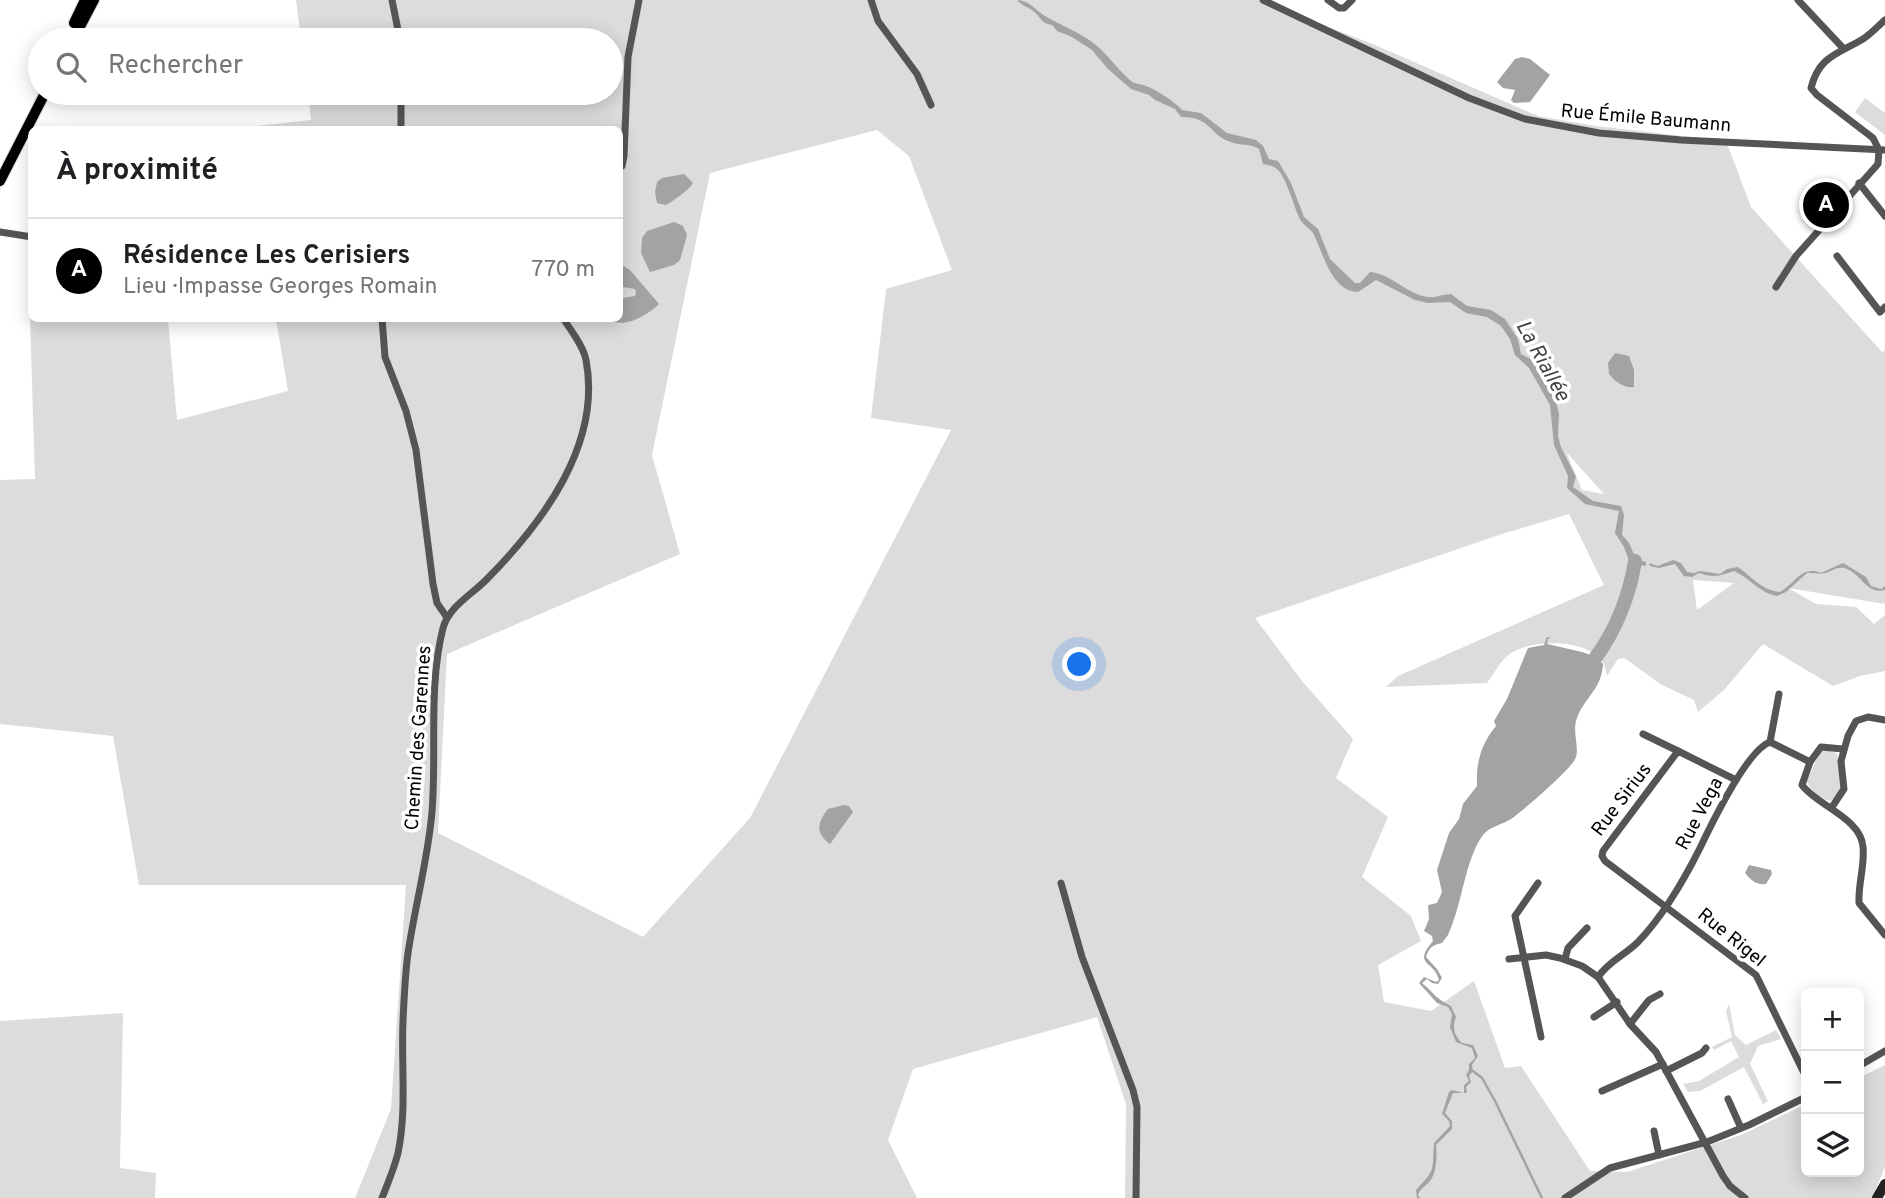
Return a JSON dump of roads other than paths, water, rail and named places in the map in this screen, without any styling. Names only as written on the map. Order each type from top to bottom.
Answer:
[{"type":"main road","points":[[74,28],[91,1]]},
{"type":"main road","points":[[79,28],[91,1]]},
{"type":"main road","points":[[0,181],[38,105]]},
{"type":"street","points":[[392,0],[398,28]]},
{"type":"street","points":[[623,159],[628,57],[639,0]]},
{"type":"street","points":[[872,0],[878,20],[917,74],[930,105]]},
{"type":"street","name":"Rue Émile Baumann","points":[[1263,0],[1469,98],[1503,112],[1549,125],[1599,133],[1681,140],[1882,150]]},
{"type":"street","points":[[1328,0],[1339,8],[1344,8],[1352,0]]},
{"type":"street","points":[[1798,0],[1843,48]]},
{"type":"street","points":[[1776,287],[1796,256],[1878,164],[1882,150],[1873,138],[1811,88],[1819,67],[1843,48],[1865,38],[1885,20]]},
{"type":"street","points":[[401,105],[401,126]]},
{"type":"street","points":[[1859,183],[1885,216]]},
{"type":"street","points":[[0,232],[28,236]]},
{"type":"street","points":[[1837,256],[1880,312],[1885,307]]},
{"type":"street","points":[[382,322],[385,357],[406,411],[416,450],[437,603],[446,616],[486,581],[518,546],[552,499],[569,467],[584,426],[588,392],[585,358],[566,322]]},
{"type":"street","name":"Chemin des Garennes","points":[[382,1198],[393,1170],[401,1128],[403,1022],[408,954],[432,813],[434,687],[446,616]]},
{"type":"street","points":[[1779,694],[1770,742],[1810,762]]},
{"type":"street","points":[[1832,807],[1844,789],[1840,761],[1848,736],[1859,719],[1868,717],[1885,720]]},
{"type":"street","points":[[1643,734],[1736,780]]},
{"type":"street","name":"Rue Vega","points":[[1598,977],[1614,959],[1640,940],[1665,906],[1736,780],[1760,748],[1770,742]]},
{"type":"street","points":[[1843,749],[1821,747],[1810,762],[1802,785],[1832,807],[1857,831],[1863,843],[1859,903],[1885,935]]},
{"type":"street","name":"Rue Sirius","points":[[1665,906],[1605,861],[1602,854],[1678,751]]},
{"type":"street","points":[[1061,883],[1082,957],[1133,1090],[1137,1107],[1136,1198]]},
{"type":"street","points":[[1538,883],[1515,916],[1541,1037]]},
{"type":"street","name":"Rue Rigel","points":[[1665,906],[1756,975],[1801,1067]]},
{"type":"street","points":[[1564,959],[1568,948],[1587,928]]},
{"type":"street","points":[[1509,958],[1546,955],[1582,966],[1598,977],[1630,1024],[1645,1038],[1730,1185],[1745,1198]]},
{"type":"street","points":[[1630,1024],[1649,1000],[1660,994]]},
{"type":"street","points":[[1594,1017],[1616,1002]]},
{"type":"street","points":[[1602,1091],[1702,1053],[1706,1048]]},
{"type":"street","points":[[1864,1063],[1885,1051]]},
{"type":"street","points":[[1728,1099],[1741,1128]]},
{"type":"street","points":[[1564,1198],[1610,1168],[1707,1142],[1801,1099]]},
{"type":"street","points":[[1654,1131],[1659,1155]]},
{"type":"street","points":[[1877,1198],[1885,1184]]},
{"type":"waterway","points":[[1596,657],[1621,611],[1635,561]]},
{"type":"waterway","points":[[1473,1071],[1482,1078],[1495,1101],[1542,1198]]},
{"type":"place","name":"Résidence Les Cerisiers","points":[[1826,205]]},
{"type":"water label","name":"La Riallée","points":[[1542,361]]}]
